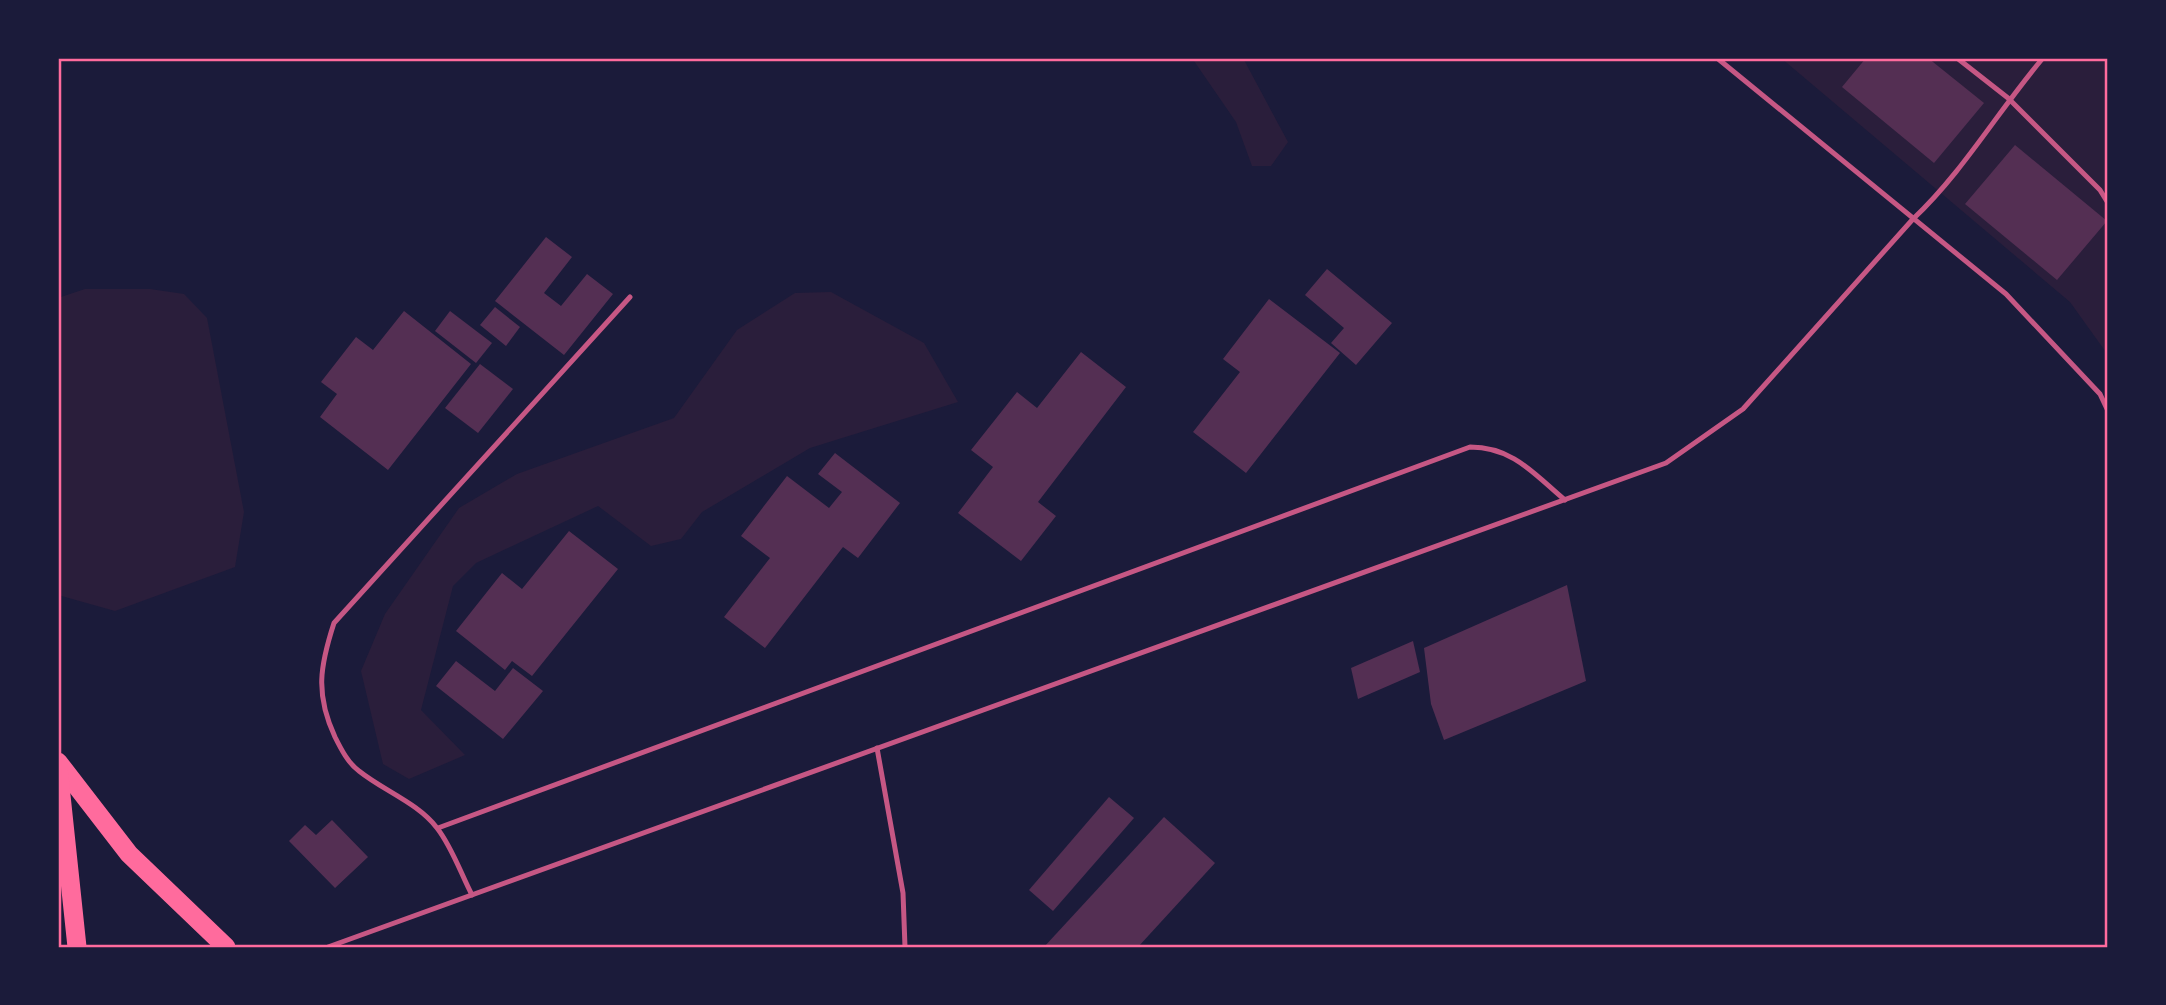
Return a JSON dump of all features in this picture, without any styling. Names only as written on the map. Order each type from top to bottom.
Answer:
[{"type":"highway","points":[[58,765],[77,947]]},
{"type":"highway","points":[[58,765],[129,853],[226,947]]},
{"type":"lane","points":[[1717,58],[2006,294],[2101,394],[2108,411]]},
{"type":"lane","points":[[1957,58],[2008,98],[2100,190],[2108,203]]},
{"type":"lane","points":[[328,947],[1666,463],[1743,409],[1913,219],[1941,192],[2008,98],[2043,58]]},
{"type":"lane","points":[[472,895],[438,828],[357,770],[341,751],[328,723],[320,692],[323,658],[334,623],[630,297]]},
{"type":"lane","points":[[438,828],[1470,447],[1491,447],[1510,454],[1564,500]]},
{"type":"lane","points":[[877,748],[903,893],[905,947]]},
{"type":"shaded area","points":[[1188,58],[1243,58],[1288,142],[1271,166],[1252,166],[1236,122],[1194,61]]},
{"type":"shaded area","points":[[1781,58],[2108,58],[2108,355],[2070,302]]},
{"type":"shaded area","points":[[85,289],[150,289],[184,294],[207,318],[244,512],[235,567],[115,611],[58,595],[58,298]]},
{"type":"shaded area","points":[[831,292],[924,343],[958,402],[810,448],[702,512],[681,539],[651,546],[598,506],[476,563],[453,586],[421,710],[465,755],[409,779],[383,764],[361,671],[385,614],[459,508],[517,474],[674,418],[737,330],[795,293]]},
{"type":"building","points":[[1866,58],[1928,58],[1984,103],[1934,163],[1842,87]]},
{"type":"building","points":[[2015,145],[2107,221],[2057,280],[1965,204]]},
{"type":"building","points":[[546,237],[572,257],[544,293],[561,306],[587,274],[613,294],[564,355],[495,301]]},
{"type":"building","points":[[1327,269],[1392,323],[1356,365],[1331,343],[1344,328],[1305,295]]},
{"type":"building","points":[[1269,299],[1340,353],[1246,473],[1193,432],[1240,372],[1223,359]]},
{"type":"building","points":[[495,307],[520,327],[506,346],[480,325]]},
{"type":"building","points":[[404,311],[471,364],[388,470],[320,417],[337,394],[321,382],[356,337],[373,350]]},
{"type":"building","points":[[450,311],[492,343],[476,363],[435,331]]},
{"type":"building","points":[[1081,352],[1126,387],[1038,502],[1056,516],[1021,561],[958,513],[993,467],[971,450],[1017,392],[1037,408]]},
{"type":"building","points":[[480,364],[513,389],[478,433],[445,408]]},
{"type":"building","points":[[835,453],[900,503],[858,558],[843,547],[765,648],[724,617],[770,558],[741,536],[787,476],[829,508],[842,492],[818,474]]},
{"type":"building","points":[[569,531],[618,569],[532,676],[512,661],[505,670],[456,631],[502,573],[522,589]]},
{"type":"building","points":[[1567,585],[1586,681],[1444,740],[1431,704],[1424,648]]},
{"type":"building","points":[[1413,641],[1420,672],[1358,699],[1351,668]]},
{"type":"building","points":[[456,661],[495,691],[513,668],[543,691],[503,739],[436,686]]},
{"type":"building","points":[[1109,797],[1134,818],[1053,911],[1029,890]]},
{"type":"building","points":[[1164,817],[1215,863],[1138,947],[1044,947]]},
{"type":"building","points":[[332,820],[368,857],[335,888],[289,841],[305,825],[316,835]]}]
